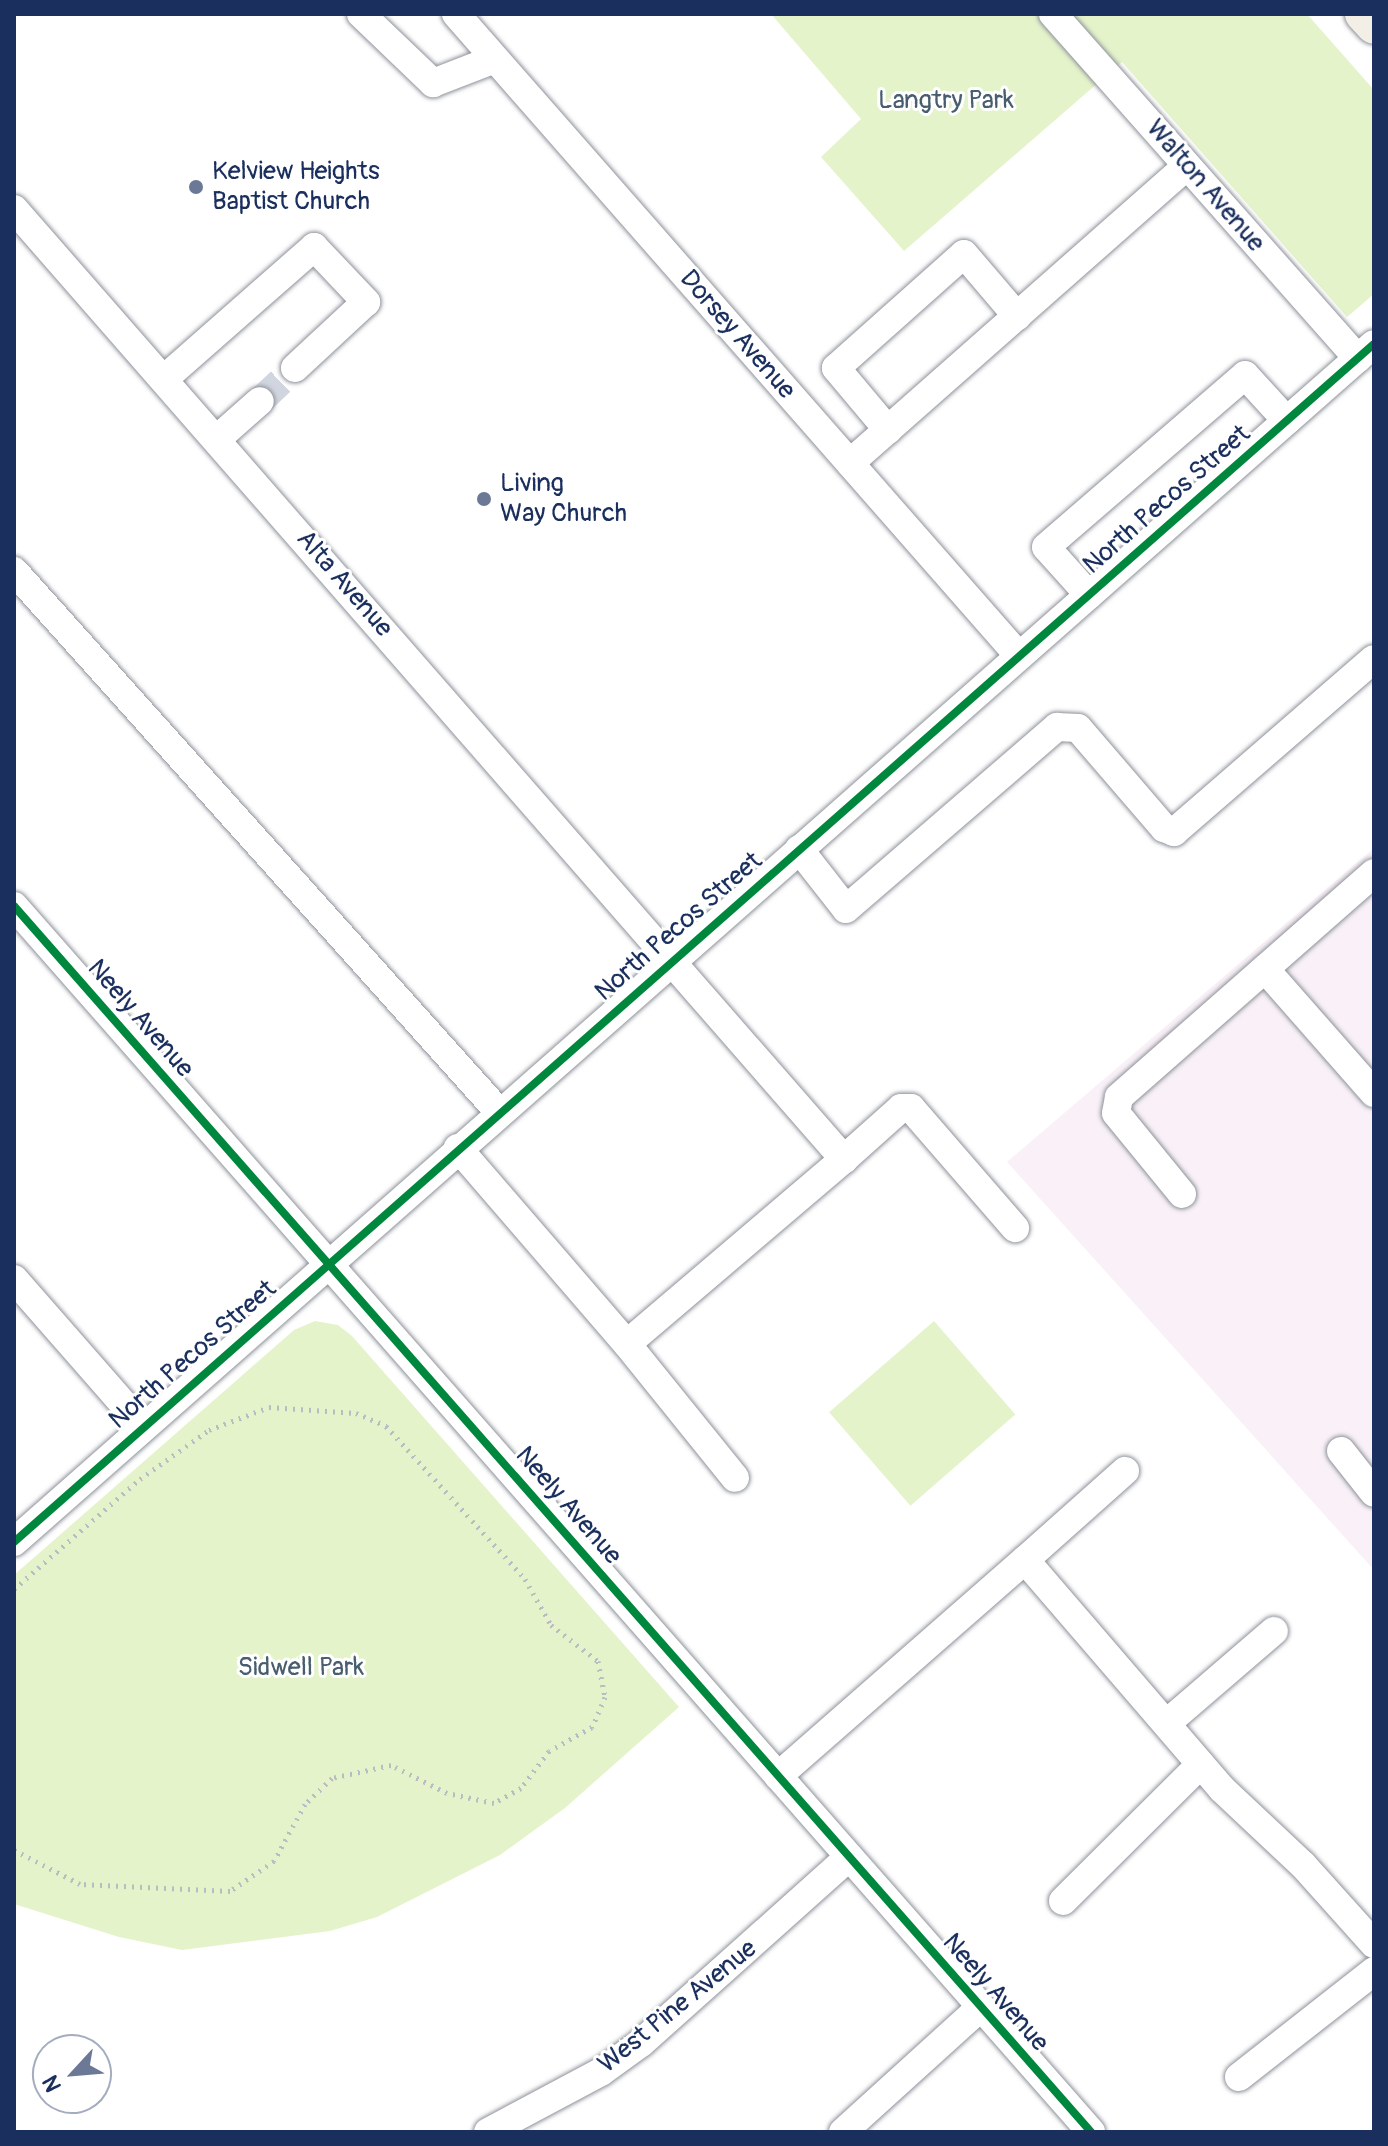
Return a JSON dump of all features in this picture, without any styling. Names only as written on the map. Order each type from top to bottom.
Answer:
[{"type":"main road","points":[[1363,14],[1374,26]]},
{"type":"street","points":[[361,14],[433,83],[495,59]]},
{"type":"street","name":"Dorsey Avenue","points":[[456,14],[1019,656]]},
{"type":"street","name":"Walton Avenue","points":[[1053,14],[1187,166],[1366,352]]},
{"type":"street","points":[[850,463],[1187,166]]},
{"type":"street","name":"Alta Avenue","points":[[14,209],[673,959],[844,1159]]},
{"type":"street","points":[[164,379],[314,247],[366,302],[295,368]]},
{"type":"street","points":[[888,430],[836,368],[964,254],[1017,316]]},
{"type":"street","name":"North Pecos Street","points":[[14,1542],[142,1425],[1366,352]]},
{"type":"street","points":[[1089,595],[1046,547],[1245,375],[1287,421]]},
{"type":"street","points":[[217,439],[260,401]]},
{"type":"street","points":[[14,571],[499,1112]]},
{"type":"street","points":[[799,849],[846,909],[1057,727],[1078,728],[1164,828],[1174,832],[1374,659]]},
{"type":"street","points":[[1182,1194],[1116,1113],[1119,1097],[1374,873]]},
{"type":"street","name":"Neely Avenue","points":[[14,906],[1091,2132]]},
{"type":"street","points":[[1265,969],[1374,1093]]},
{"type":"street","points":[[627,1344],[901,1108],[911,1108],[1015,1228]]},
{"type":"street","points":[[458,1148],[627,1344],[735,1478]]},
{"type":"street","points":[[14,1279],[142,1425]]},
{"type":"street","points":[[1341,1451],[1374,1493]]},
{"type":"street","points":[[778,1776],[1125,1471]]},
{"type":"street","points":[[1025,1560],[1201,1764],[1374,1944]]},
{"type":"street","points":[[1167,1723],[1274,1631]]},
{"type":"street","points":[[1063,1901],[1201,1764]]},
{"type":"street","name":"West Pine Avenue","points":[[488,2132],[563,2094],[641,2043],[849,1857]]},
{"type":"street","points":[[1239,2077],[1374,1971]]},
{"type":"street","points":[[843,2132],[981,2007]]},
{"type":"path","points":[[14,1589],[140,1479],[209,1430],[269,1407],[356,1413],[386,1426],[525,1579],[551,1625],[598,1661],[605,1697],[592,1727],[549,1751],[521,1788],[494,1803],[447,1793],[391,1765],[332,1778],[305,1804],[274,1861],[230,1891],[80,1884],[14,1850]]},
{"type":"shaded area","points":[[1374,848],[1374,1570],[1007,1162]]},
{"type":"green space","name":"Langtry Park","points":[[771,14],[1307,14],[1374,90],[1374,294],[1347,317],[1122,62],[904,251],[821,157],[861,119]]},
{"type":"green space","name":"Sidwell Park","points":[[315,1321],[338,1325],[352,1336],[679,1707],[565,1808],[500,1855],[377,1917],[330,1931],[182,1950],[119,1937],[14,1904],[14,1575],[294,1330]]},
{"type":"green space","points":[[934,1321],[1015,1415],[910,1506],[829,1412]]},
{"type":"tunnel","points":[[260,401],[295,368]]},
{"type":"cycle path","points":[[14,1542],[1374,344]]},
{"type":"cycle path","points":[[14,906],[1091,2132]]},
{"type":"place","name":"Kelview Heights Baptist Church","points":[[196,187]]},
{"type":"place","name":"Living Way Church","points":[[484,499]]}]
